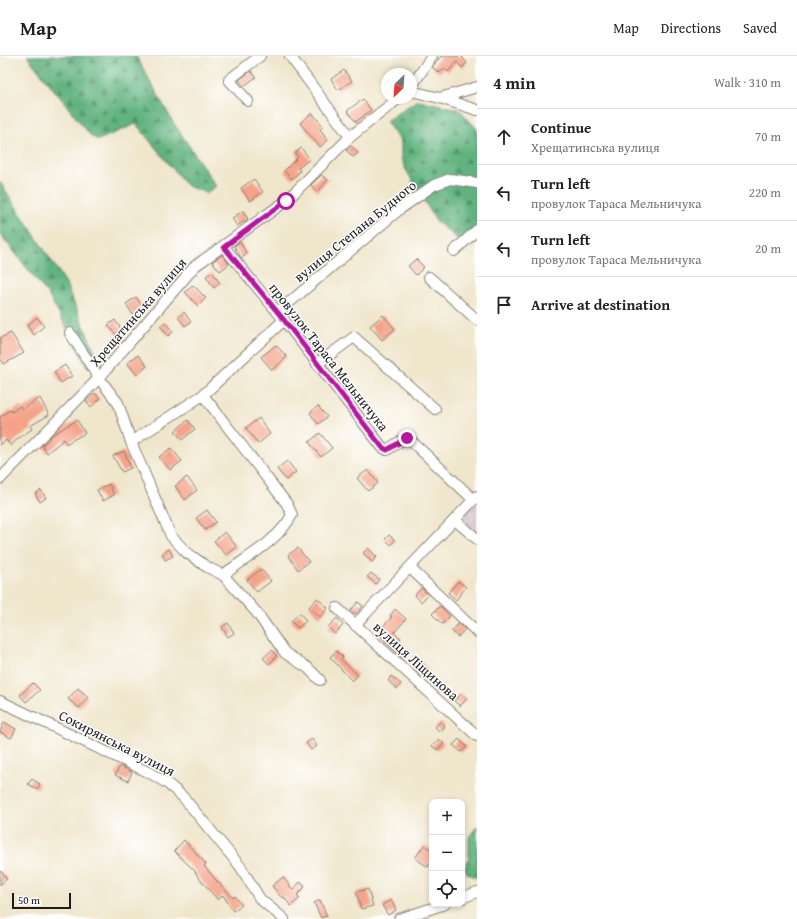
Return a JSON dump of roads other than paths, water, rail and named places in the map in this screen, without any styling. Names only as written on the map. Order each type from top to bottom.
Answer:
[{"type":"street","points":[[248,101],[229,80],[260,56]]},
{"type":"street","points":[[290,56],[350,137]]},
{"type":"street","points":[[417,76],[427,58]]},
{"type":"street","points":[[440,98],[477,87]]},
{"type":"street","points":[[417,92],[477,110]]},
{"type":"street","name":"Хрещатинська вулиця","points":[[0,479],[99,378],[196,266],[286,201],[350,137],[391,104]]},
{"type":"street","name":"вулиця Степана Будного","points":[[131,442],[203,395],[281,316],[400,209],[434,185],[450,179],[477,183]]},
{"type":"street","points":[[454,251],[477,230]]},
{"type":"street","name":"провулок Тараса Мельничука","points":[[224,247],[281,316],[382,447],[387,450],[402,440],[408,439],[475,498]]},
{"type":"street","points":[[428,277],[477,320]]},
{"type":"street","points":[[70,333],[99,378],[118,403],[131,442],[171,536],[186,552],[201,564],[223,575],[257,613],[285,653],[308,668],[320,680]]},
{"type":"street","points":[[317,364],[354,337],[435,409]]},
{"type":"street","points":[[203,395],[286,504],[292,515],[285,527],[275,537],[223,575]]},
{"type":"street","points":[[354,625],[456,520],[475,498]]},
{"type":"street","points":[[456,520],[477,539]]},
{"type":"street","points":[[410,568],[477,632]]},
{"type":"street","name":"вулиця Ліщинова","points":[[337,608],[477,736]]},
{"type":"street","name":"Сокирянська вулиця","points":[[0,701],[150,773],[168,784],[183,797],[240,866],[260,899],[284,919]]},
{"type":"street","points":[[465,897],[477,892]]},
{"type":"street","points":[[399,919],[436,907]]}]
